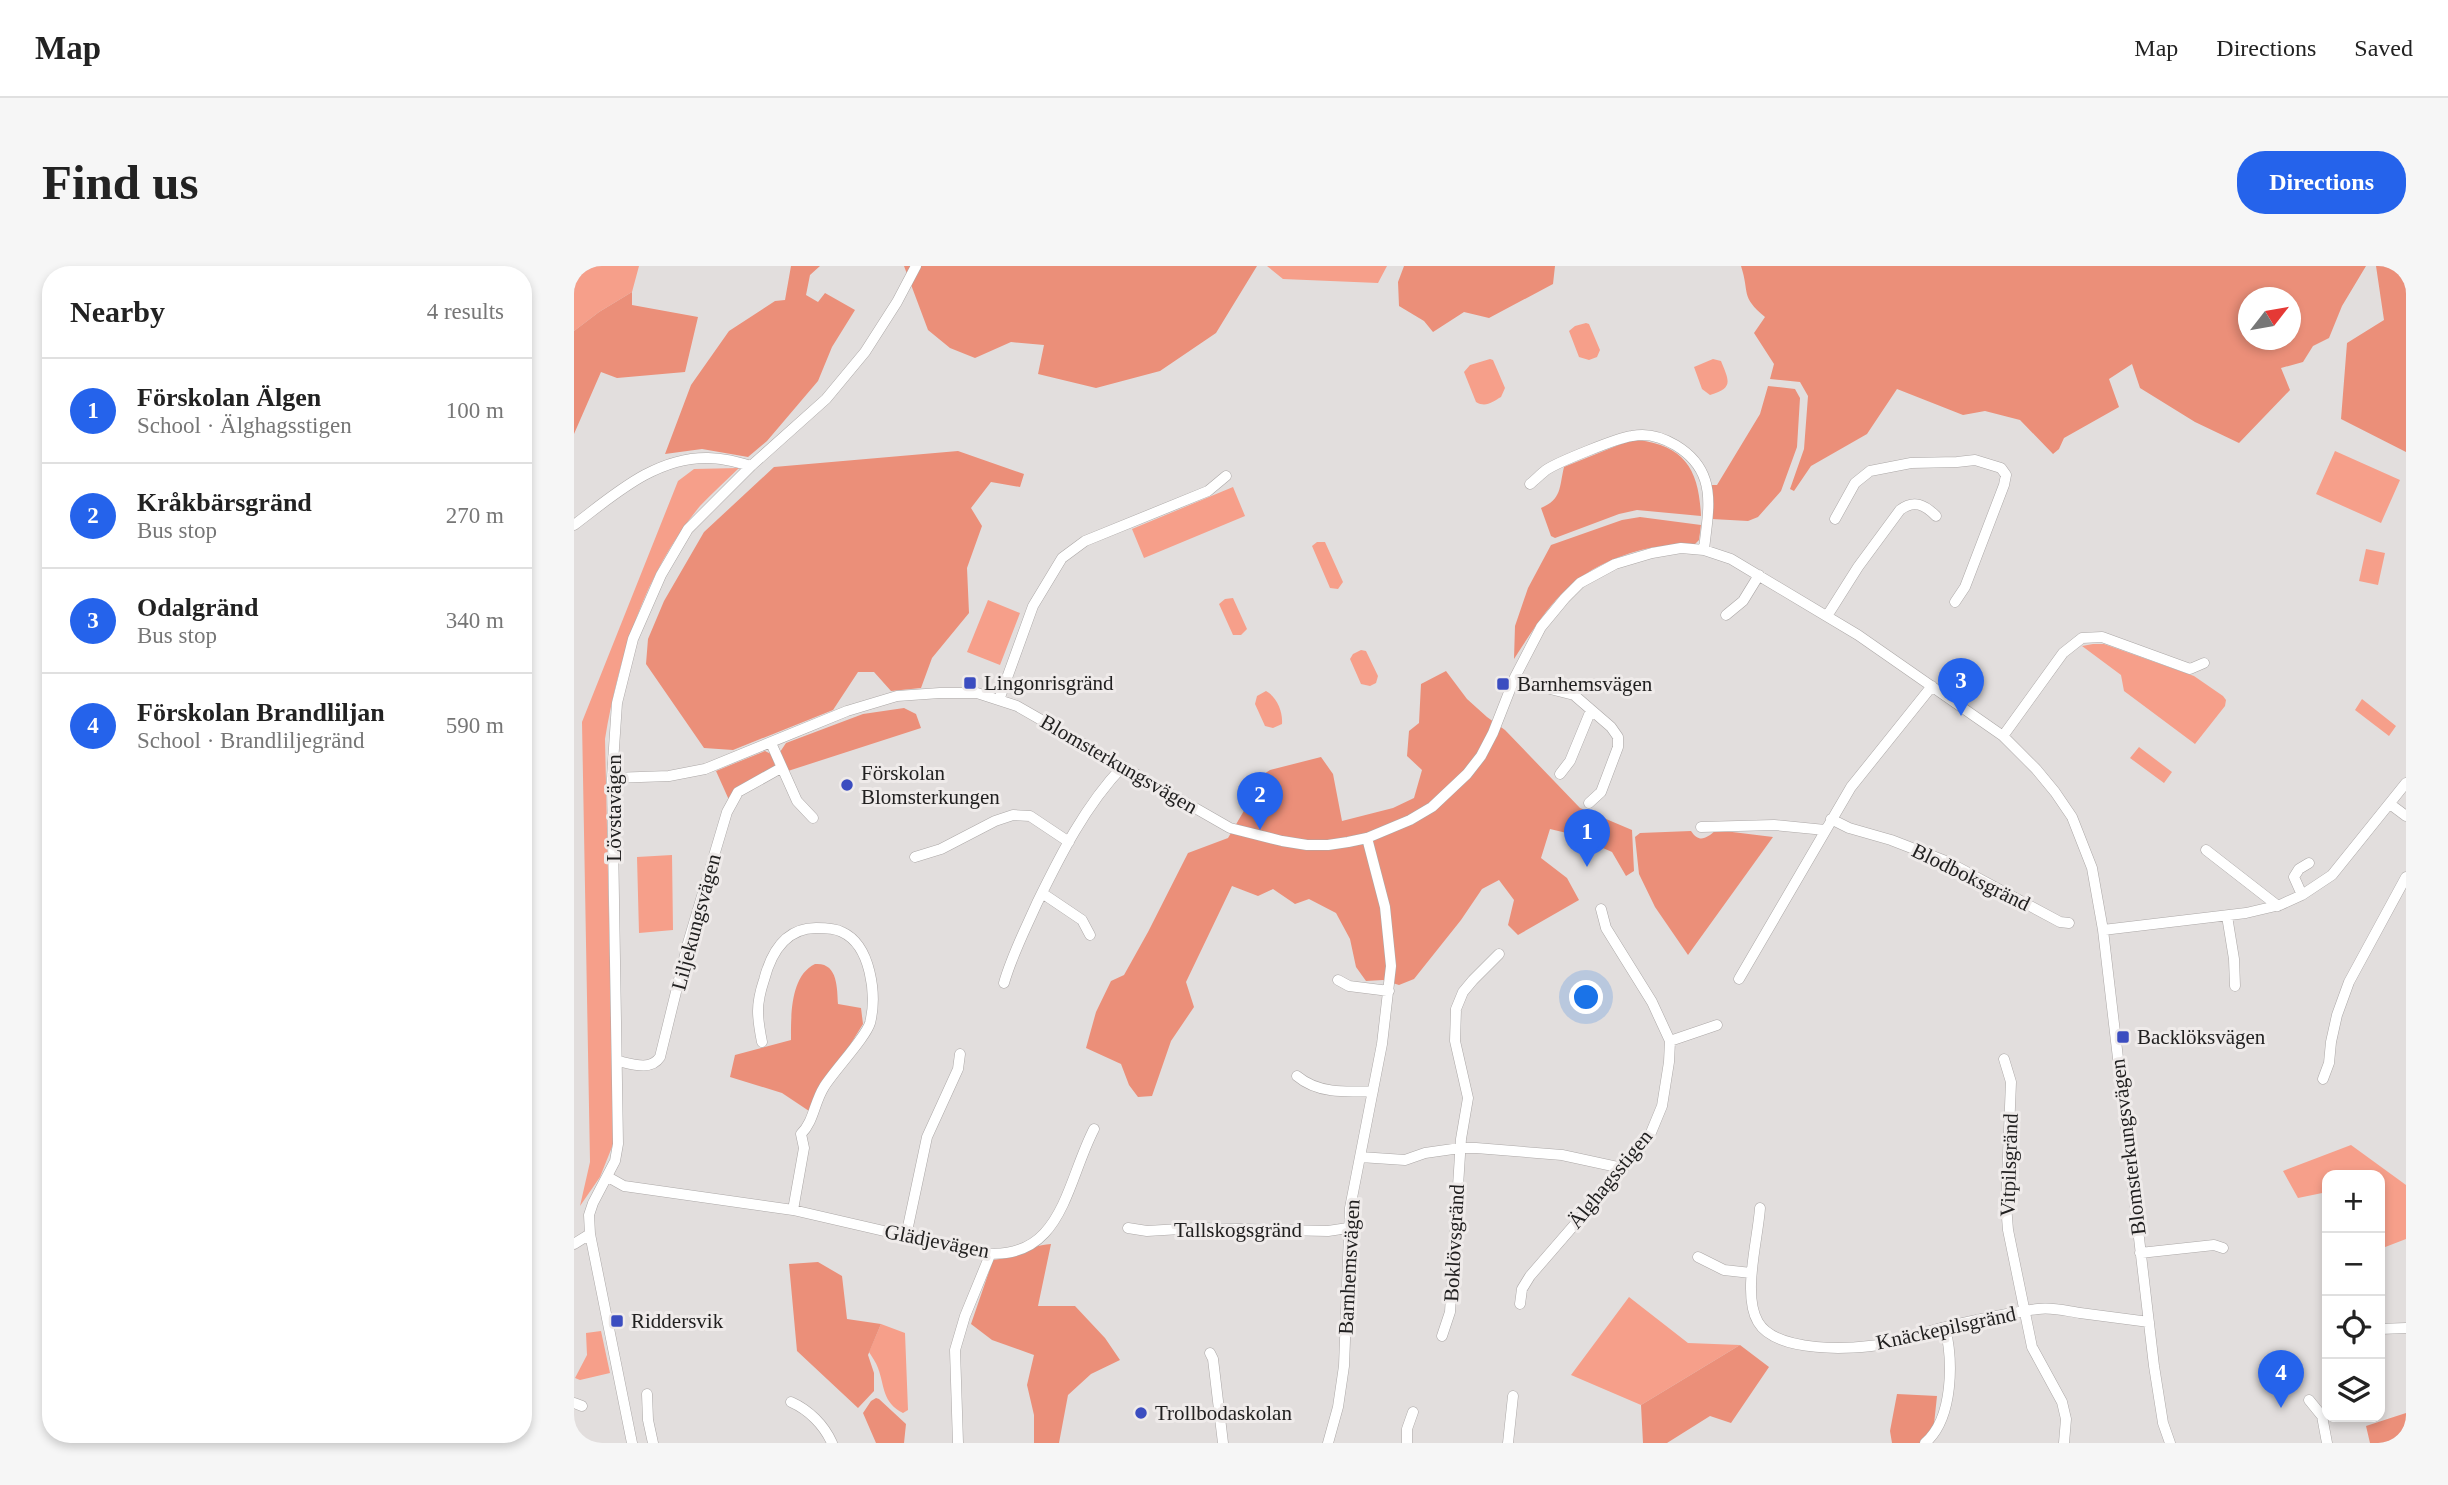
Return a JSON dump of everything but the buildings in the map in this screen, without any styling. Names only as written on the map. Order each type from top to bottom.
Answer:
[{"type":"street","name":"Lövstavägen","points":[[632,1443],[590,1234],[589,1215],[615,1161],[618,1144],[612,778],[617,703],[633,639],[661,575],[688,529],[751,466],[826,399],[878,332],[916,266]]},
{"type":"street","points":[[1530,484],[1548,469],[1633,435],[1651,436],[1669,442],[1685,451],[1697,464],[1705,480],[1707,521],[1704,550]]},
{"type":"street","points":[[574,525],[627,485],[654,469],[708,457],[751,466]]},
{"type":"street","points":[[1835,519],[1855,483],[1870,471],[1911,463],[1957,463],[1975,460],[2001,468],[2006,475],[2004,485],[1965,587],[1955,602]]},
{"type":"street","points":[[999,700],[1033,606],[1062,558],[1085,541],[1208,491],[1226,475]]},
{"type":"street","points":[[1827,616],[1858,567],[1900,510],[1915,504],[1926,507],[1936,516]]},
{"type":"street","name":"Blomsterkungsvägen","points":[[612,778],[669,776],[695,772],[847,711],[897,696],[977,693],[1017,706],[1230,828],[1307,845],[1328,845],[1367,838],[1410,820],[1432,807],[1467,774],[1481,756],[1493,733],[1515,677],[1541,627],[1580,583],[1615,564],[1681,548],[1704,550],[1731,559],[1827,616],[2003,737],[2036,769],[2072,817],[2092,868],[2103,930],[2140,1253],[2163,1423],[2169,1443]]},
{"type":"street","points":[[1726,615],[1743,601],[1759,575]]},
{"type":"street","points":[[2003,737],[2063,653],[2082,638],[2102,637],[2190,669],[2204,663]]},
{"type":"street","points":[[1515,677],[1574,695],[1611,727],[1619,741],[1601,792],[1590,803]]},
{"type":"street","points":[[1739,979],[1851,787],[1932,687]]},
{"type":"street","points":[[1560,774],[1570,761],[1591,710]]},
{"type":"street","points":[[771,743],[797,802],[813,818]]},
{"type":"street","points":[[1004,983],[1012,957],[1069,842],[1090,807],[1123,766]]},
{"type":"street","name":"Liljekungsvägen","points":[[618,1061],[650,1065],[657,1063],[688,943],[727,812],[738,792],[781,768]]},
{"type":"street","points":[[2103,930],[2227,916],[2278,906],[2302,895],[2332,876],[2406,783]]},
{"type":"street","points":[[2390,804],[2406,816]]},
{"type":"street","points":[[915,857],[941,849],[1009,815],[1030,816],[1069,842]]},
{"type":"street","name":"Blodboksgränd","points":[[1831,820],[1948,862],[2060,922],[2069,923]]},
{"type":"street","points":[[1701,827],[1773,825],[1825,830]]},
{"type":"street","name":"Barnhemsvägen","points":[[1328,1443],[1340,1396],[1344,1353],[1348,1228],[1373,1091],[1391,966],[1388,929],[1367,838]]},
{"type":"street","points":[[2206,850],[2278,906]]},
{"type":"street","points":[[2302,895],[2294,877],[2299,869],[2309,863]]},
{"type":"street","points":[[2323,1079],[2329,1063],[2330,1042],[2337,1015],[2349,982],[2406,877]]},
{"type":"street","points":[[1042,894],[1082,920],[1090,935]]},
{"type":"street","name":"Älghagsstigen","points":[[1520,1304],[1522,1289],[1530,1276],[1640,1149],[1657,1121],[1665,1090],[1670,1041],[1653,1002],[1606,928],[1601,909]]},
{"type":"street","points":[[2227,916],[2235,986]]},
{"type":"street","points":[[762,1042],[758,1010],[760,994],[775,950],[783,940],[808,928],[841,931],[850,938],[867,961],[873,1007],[869,1026],[822,1089],[809,1126],[801,1134],[804,1148],[793,1210]]},
{"type":"street","name":"Boklövsgränd","points":[[1442,1336],[1450,1312],[1460,1148],[1468,1098],[1455,1041],[1456,1009],[1468,986],[1499,954]]},
{"type":"street","points":[[1338,980],[1349,986],[1389,991]]},
{"type":"street","points":[[1670,1041],[1717,1025]]},
{"type":"street","points":[[906,1236],[927,1137],[958,1069],[960,1054]]},
{"type":"street","name":"Vitpilsgränd","points":[[2004,1059],[2011,1082],[2007,1230],[2032,1347],[2062,1402],[2066,1419],[2064,1443]]},
{"type":"street","points":[[1297,1076],[1307,1085],[1321,1089],[1373,1091]]},
{"type":"street","name":"Glädjevägen","points":[[608,1177],[624,1186],[793,1210],[990,1255],[1011,1253],[1024,1248],[1049,1229],[1061,1213],[1083,1150],[1094,1129]]},
{"type":"street","points":[[1360,1157],[1405,1160],[1424,1153],[1460,1148],[1562,1155],[1622,1168]]},
{"type":"street","name":"Knäckepilsgränd","points":[[1760,1208],[1751,1273],[1751,1297],[1758,1323],[1784,1342],[1834,1347],[1881,1345],[1945,1327],[2040,1309],[2062,1309],[2149,1322]]},
{"type":"street","name":"Tallskogsgränd","points":[[1128,1228],[1147,1231],[1197,1228],[1328,1231],[1348,1228]]},
{"type":"street","points":[[574,1244],[590,1234]]},
{"type":"street","name":"Blomsterkungsvägen","points":[[2140,1253],[2214,1245],[2223,1248]]},
{"type":"street","points":[[958,1443],[955,1350],[965,1316],[990,1255]]},
{"type":"street","points":[[1698,1257],[1724,1270],[1751,1273]]},
{"type":"street","points":[[1926,1443],[1939,1422],[1949,1392],[1949,1346],[1945,1327]]},
{"type":"street","points":[[2385,1329],[2406,1328]]},
{"type":"street","points":[[1210,1353],[1213,1359],[1223,1443]]},
{"type":"street","points":[[647,1394],[648,1420],[653,1443]]},
{"type":"street","points":[[1508,1443],[1513,1396]]},
{"type":"street","points":[[2309,1400],[2322,1416],[2327,1443]]},
{"type":"street","points":[[791,1402],[811,1415],[828,1434],[832,1443]]},
{"type":"street","points":[[1407,1443],[1407,1429],[1413,1412]]},
{"type":"shaded area","points":[[574,266],[639,266],[632,292],[574,331]]},
{"type":"shaded area","points":[[791,266],[820,266],[810,275],[806,295],[818,302],[825,293],[855,310],[832,347],[818,381],[767,441],[748,457],[702,449],[665,454],[691,385],[729,331],[775,301],[785,300]]},
{"type":"shaded area","points":[[904,266],[1257,266],[1216,333],[1160,371],[1096,388],[1038,374],[1044,345],[1011,342],[975,358],[950,348],[928,330]]},
{"type":"shaded area","points":[[1267,266],[1387,266],[1378,283],[1283,279]]},
{"type":"shaded area","points":[[1404,266],[1555,266],[1553,284],[1489,318],[1464,312],[1433,332],[1424,321],[1399,306],[1398,282]]},
{"type":"shaded area","points":[[1741,266],[2366,266],[2342,306],[2329,338],[2313,346],[2303,362],[2281,368],[2290,390],[2239,443],[2195,422],[2140,388],[2132,364],[2109,379],[2119,407],[2064,438],[2059,449],[2053,454],[2020,420],[1985,411],[1963,415],[1897,389],[1867,434],[1811,466],[1794,491],[1790,489],[1804,449],[1808,396],[1800,382],[1770,379],[1774,364],[1754,333],[1765,317],[1752,304]]},
{"type":"shaded area","points":[[2376,266],[2406,266],[2406,452],[2341,419],[2347,343],[2384,320]]},
{"type":"shaded area","points":[[632,292],[632,305],[698,317],[685,372],[617,378],[601,372],[574,434],[574,331]]},
{"type":"shaded area","points":[[1589,324],[1600,350],[1597,357],[1589,360],[1579,357],[1569,331]]},
{"type":"shaded area","points":[[1713,359],[1721,361],[1728,383],[1723,390],[1710,395],[1702,389],[1694,367]]},
{"type":"shaded area","points":[[1493,360],[1505,388],[1501,397],[1489,404],[1483,404],[1476,402],[1464,372],[1470,365]]},
{"type":"shaded area","points":[[1768,386],[1795,389],[1800,398],[1797,447],[1781,491],[1758,517],[1748,521],[1712,519],[1711,485],[1717,485],[1760,414]]},
{"type":"shaded area","points":[[1638,440],[1668,448],[1687,463],[1697,486],[1701,516],[1637,510],[1555,538],[1551,536],[1541,508],[1556,497],[1564,467],[1626,442]]},
{"type":"shaded area","points":[[958,451],[1024,474],[1020,487],[991,482],[971,508],[982,526],[967,568],[969,613],[932,658],[921,688],[891,691],[874,672],[858,672],[833,710],[733,750],[704,748],[646,664],[648,639],[664,601],[704,532],[774,467]]},
{"type":"shaded area","points":[[2335,451],[2400,480],[2381,523],[2316,494]]},
{"type":"shaded area","points":[[739,468],[700,506],[664,559],[649,587],[627,646],[611,708],[605,739],[614,1142],[600,1177],[580,1206],[590,1162],[582,722],[678,481],[694,469]]},
{"type":"shaded area","points":[[1233,487],[1245,516],[1144,558],[1132,529]]},
{"type":"shaded area","points":[[1640,517],[1701,525],[1699,540],[1694,545],[1661,546],[1641,550],[1597,567],[1580,578],[1552,605],[1514,659],[1515,626],[1528,588],[1551,545],[1622,520]]},
{"type":"shaded area","points":[[1317,542],[1325,542],[1343,582],[1338,589],[1330,588],[1312,546]]},
{"type":"shaded area","points":[[2366,549],[2385,553],[2378,585],[2359,581]]},
{"type":"shaded area","points":[[1233,598],[1247,629],[1241,635],[1233,635],[1219,604],[1225,599]]},
{"type":"shaded area","points":[[988,600],[1020,613],[1000,665],[967,652]]},
{"type":"shaded area","points":[[2104,644],[2194,676],[2223,696],[2226,700],[2225,706],[2195,744],[2124,691],[2121,675],[2082,646]]},
{"type":"shaded area","points":[[1361,650],[1366,651],[1378,676],[1376,683],[1370,686],[1361,684],[1350,659]]},
{"type":"shaded area","points":[[1446,671],[1467,699],[1505,730],[1580,808],[1632,830],[1634,871],[1626,876],[1612,852],[1571,834],[1550,829],[1541,858],[1567,878],[1579,900],[1518,935],[1508,925],[1514,900],[1499,880],[1482,889],[1414,979],[1399,985],[1383,980],[1366,981],[1356,967],[1350,939],[1336,913],[1309,899],[1295,904],[1273,889],[1258,896],[1232,886],[1186,982],[1194,1007],[1171,1041],[1152,1096],[1138,1097],[1129,1085],[1121,1064],[1086,1048],[1096,1012],[1111,981],[1124,975],[1188,853],[1228,838],[1245,809],[1244,787],[1270,770],[1321,757],[1333,774],[1342,821],[1393,808],[1414,798],[1422,770],[1407,756],[1409,731],[1419,723],[1421,684]]},
{"type":"shaded area","points":[[1266,691],[1276,701],[1281,715],[1282,724],[1273,728],[1265,726],[1255,704],[1257,696]]},
{"type":"shaded area","points":[[2362,699],[2396,726],[2389,736],[2355,710]]},
{"type":"shaded area","points":[[904,708],[916,714],[921,728],[788,771],[780,752],[786,743],[863,714]]},
{"type":"shaded area","points":[[2139,747],[2172,772],[2164,783],[2130,758]]},
{"type":"shaded area","points":[[765,751],[771,754],[776,768],[729,800],[716,771]]},
{"type":"shaded area","points":[[1716,830],[1773,837],[1688,955],[1655,907],[1639,874],[1635,837],[1640,833],[1691,831],[1697,837],[1703,838]]},
{"type":"shaded area","points":[[672,855],[673,930],[639,933],[637,857]]},
{"type":"shaded area","points":[[815,964],[828,967],[835,977],[838,1004],[861,1008],[863,1024],[809,1111],[782,1093],[730,1077],[735,1055],[791,1040],[796,987],[807,970]]},
{"type":"shaded area","points":[[2351,1145],[2406,1185],[2406,1239],[2385,1247],[2385,1170],[2322,1170],[2322,1193],[2298,1198],[2283,1171]]},
{"type":"shaded area","points":[[1051,1244],[1038,1306],[1075,1306],[1105,1338],[1120,1360],[1091,1374],[1068,1395],[1059,1443],[1034,1443],[1034,1415],[1027,1385],[1034,1355],[992,1340],[971,1324],[993,1260]]},
{"type":"shaded area","points":[[818,1262],[842,1276],[847,1319],[881,1324],[868,1355],[874,1373],[874,1391],[858,1408],[797,1351],[789,1264]]},
{"type":"shaded area","points":[[1629,1297],[1688,1343],[1740,1345],[1641,1405],[1571,1375]]},
{"type":"shaded area","points":[[881,1324],[905,1333],[908,1410],[903,1413],[891,1404],[885,1394],[877,1366],[869,1352]]},
{"type":"shaded area","points":[[601,1331],[610,1373],[580,1380],[575,1378],[587,1355],[586,1333]]},
{"type":"shaded area","points":[[1740,1345],[1769,1367],[1731,1423],[1710,1416],[1667,1443],[1643,1443],[1641,1405]]},
{"type":"shaded area","points":[[1897,1394],[1937,1396],[1932,1443],[1892,1443],[1890,1431]]},
{"type":"shaded area","points":[[876,1398],[906,1424],[904,1443],[876,1443],[863,1413]]},
{"type":"shaded area","points":[[2406,1413],[2406,1443],[2370,1443],[2366,1426]]},
{"type":"place","name":"Lingonrisgränd","points":[[970,683]]},
{"type":"place","name":"Barnhemsvägen","points":[[1503,684]]},
{"type":"place","name":"Odalgränd","points":[[1961,716]]},
{"type":"place","name":"Förskolan Blomsterkungen","points":[[847,785]]},
{"type":"place","name":"Kråkbärsgränd","points":[[1260,830]]},
{"type":"place","name":"Förskolan Älgen","points":[[1587,867]]},
{"type":"place","name":"Backlöksvägen","points":[[2123,1037]]},
{"type":"place","name":"Riddersvik","points":[[617,1321]]},
{"type":"place","name":"Förskolan Brandliljan","points":[[2281,1408]]},
{"type":"place","name":"Trollbodaskolan","points":[[1141,1413]]}]
